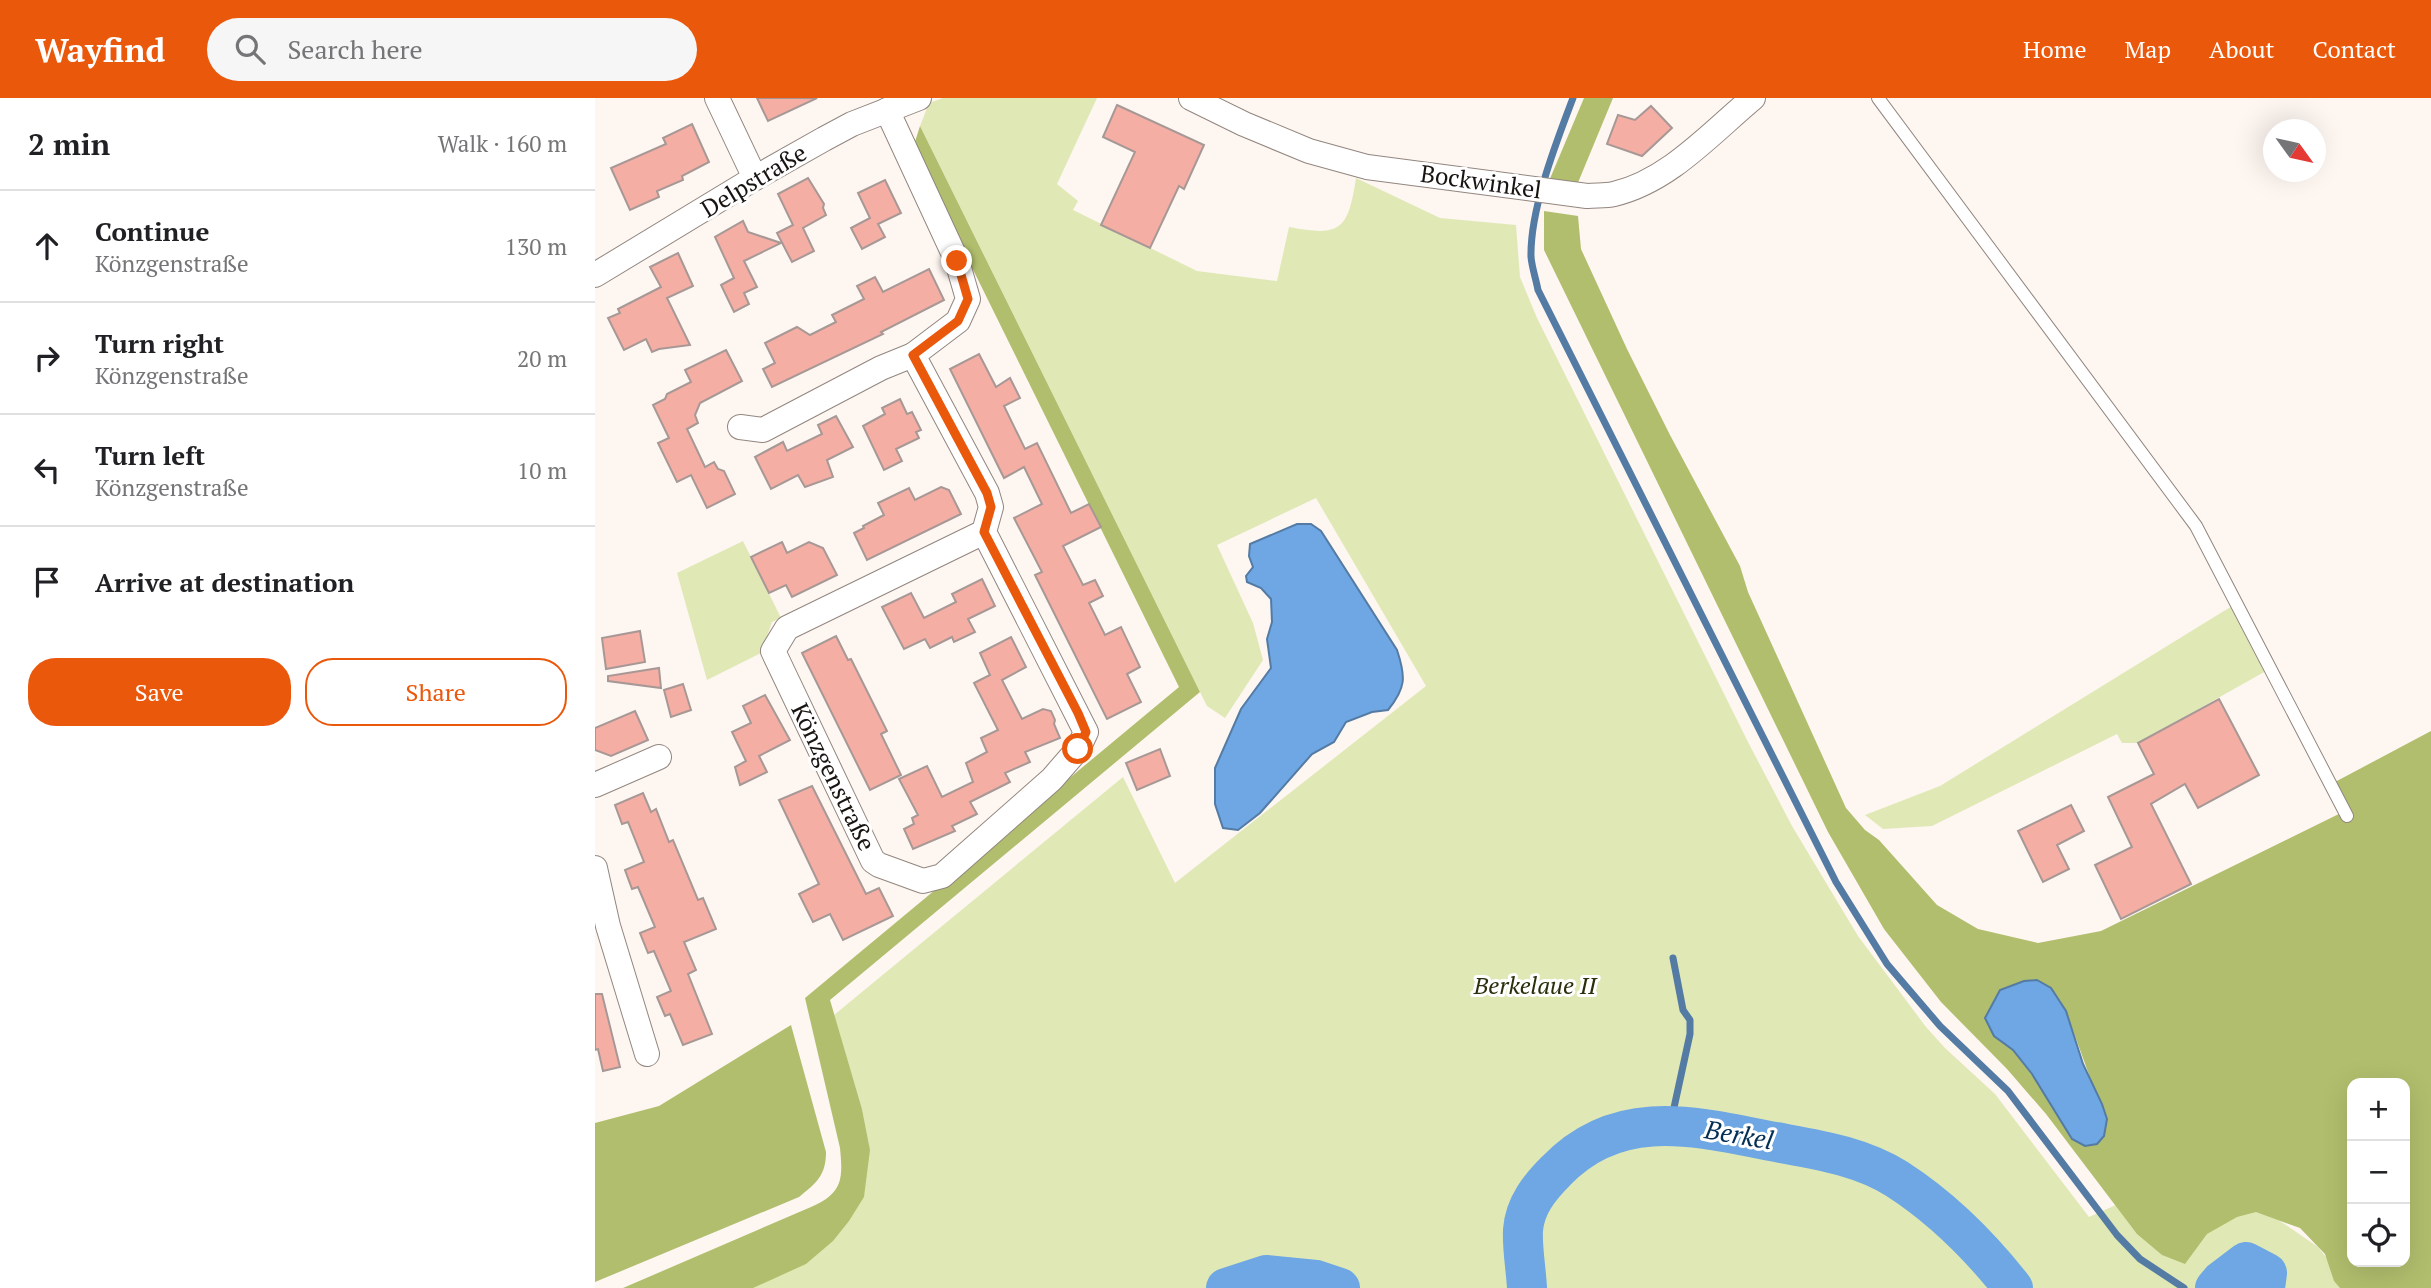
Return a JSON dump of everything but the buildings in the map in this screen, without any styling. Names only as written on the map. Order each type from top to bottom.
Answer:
[{"type":"street","points":[[717,98],[755,178]]},
{"type":"street","name":"Delpstraße","points":[[595,275],[755,178],[852,124],[919,98]]},
{"type":"street","name":"Bockwinkel","points":[[1191,98],[1309,151],[1367,167],[1587,196],[1613,194],[1665,172],[1753,98]]},
{"type":"street","points":[[740,426],[763,430],[881,368],[913,355],[958,321],[968,299],[957,261],[887,110]]},
{"type":"street","points":[[913,355],[987,493],[991,507],[984,532]]},
{"type":"street","name":"Könzgenstraße","points":[[984,532],[1086,732],[1078,749],[1052,779],[942,876],[923,881],[873,861],[773,651],[787,628],[984,532]]},
{"type":"street","points":[[595,785],[659,757]]},
{"type":"street","points":[[595,868],[601,928],[647,1054]]},
{"type":"lane","points":[[1878,98],[2196,526],[2347,816]]},
{"type":"green space","name":"Berkelaue II","points":[[943,98],[1097,98],[1057,184],[1078,201],[1073,210],[1197,271],[1277,281],[1289,227],[1320,231],[1339,226],[1349,209],[1356,178],[1440,218],[1516,225],[1520,277],[1537,318],[1748,742],[1792,826],[1858,936],[1926,1027],[1995,1094],[2089,1217],[2118,1204],[2213,1175],[2318,1247],[2347,1284],[2361,1288],[724,1288],[812,1225],[869,1145],[862,1109],[834,1015],[1123,777],[1175,883],[1426,686],[1316,498],[1217,545],[1253,623],[1263,660],[1225,718],[1207,706],[920,126],[929,103]]},
{"type":"green space","points":[[1584,98],[1613,98],[1577,185],[1549,181]]},
{"type":"green space","points":[[920,126],[1200,692],[830,1000],[862,1109],[870,1150],[864,1197],[833,1241],[806,1264],[753,1288],[623,1288],[822,1202],[835,1190],[841,1177],[840,1148],[805,998],[1179,687],[913,148]]},
{"type":"green space","points":[[1544,211],[1578,216],[1581,249],[1670,435],[1740,566],[1748,592],[1846,808],[1865,830],[1879,840],[1937,905],[1978,929],[2038,943],[2101,931],[2349,809],[2335,782],[2431,731],[2431,1288],[2340,1288],[2334,1281],[2325,1254],[2300,1228],[2256,1212],[2237,1217],[2207,1234],[2185,1264],[2162,1255],[2137,1234],[2046,1114],[2007,1069],[1941,1002],[1884,929],[1828,832],[1544,250]],"holes":[[[2060,1000],[2092,1083],[2044,1091],[2013,1050],[1994,1036]]]},
{"type":"green space","points":[[743,541],[781,618],[772,622],[761,653],[707,680],[677,573]]},
{"type":"green space","points":[[2232,606],[2266,671],[2138,743],[2122,743],[2117,734],[1932,826],[1883,829],[1865,815],[1940,786]]},
{"type":"green space","points":[[791,1025],[826,1152],[819,1178],[799,1197],[595,1282],[595,1123],[659,1106]]},
{"type":"water","points":[[1297,524],[1311,524],[1321,531],[1397,650],[1403,682],[1388,710],[1372,712],[1346,722],[1334,742],[1312,754],[1260,813],[1238,830],[1223,828],[1215,804],[1215,768],[1241,709],[1271,668],[1267,639],[1272,622],[1271,599],[1261,588],[1247,582],[1246,576],[1253,567],[1249,556],[1250,544]]},
{"type":"water","points":[[2037,980],[2051,988],[2066,1011],[2083,1064],[2102,1104],[2107,1119],[2104,1136],[2097,1144],[2085,1146],[2072,1139],[2032,1074],[2013,1050],[1994,1036],[1985,1018],[2000,990],[2024,981]]},
{"type":"waterway","points":[[1573,98],[1545,176],[1535,218],[1531,257],[1538,290],[1836,882],[1887,964],[1940,1026],[2008,1091],[2117,1235],[2140,1259],[2184,1288]]},
{"type":"waterway","points":[[1670,1126],[1690,1034],[1690,1020],[1683,1010],[1673,958]]},
{"type":"waterway","name":"Berkel","points":[[1527,1288],[1524,1221],[1539,1190],[1579,1151],[1603,1137],[1655,1126],[1709,1130],[1799,1146],[1850,1158],[1882,1171],[1914,1190],[1945,1215],[1974,1243],[2013,1288]]},
{"type":"waterway","name":"Berkel","points":[[2215,1288],[2246,1262],[2267,1273],[2265,1288]]},
{"type":"waterway","name":"Berkel","points":[[1226,1288],[1266,1275],[1316,1280],[1340,1288]]},
{"type":"route","points":[[957,261],[968,299],[958,321],[913,355],[987,493],[991,507],[984,532],[1078,713],[1086,732],[1078,749]]}]
